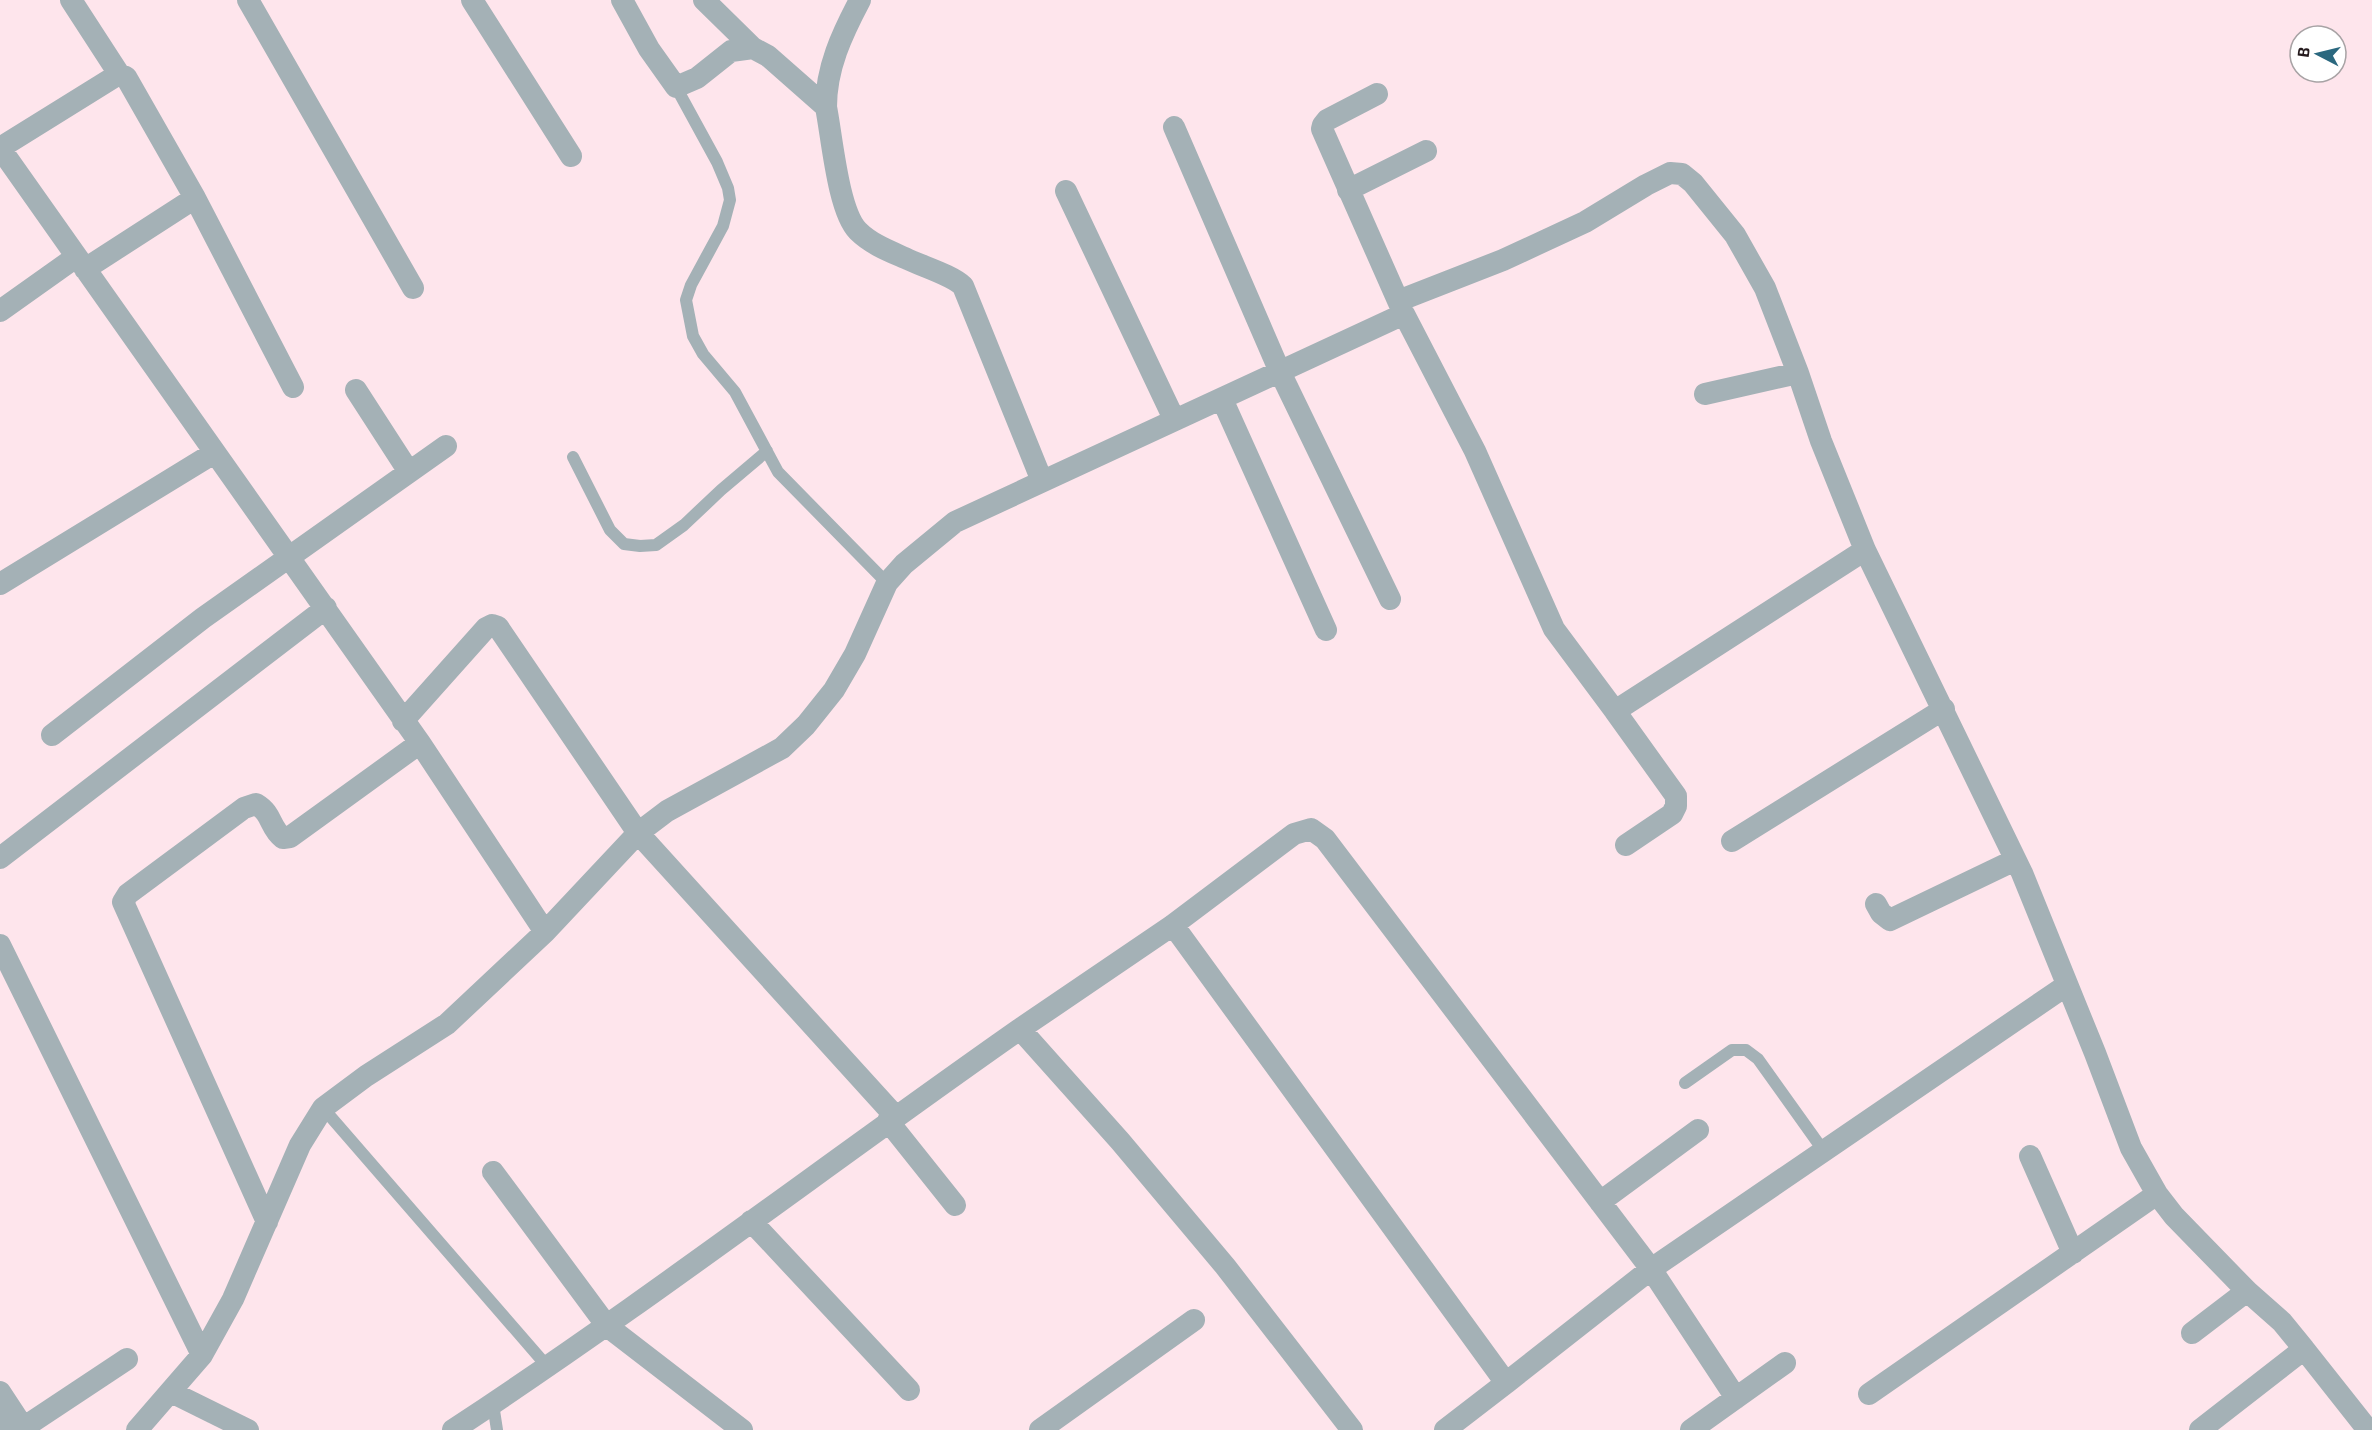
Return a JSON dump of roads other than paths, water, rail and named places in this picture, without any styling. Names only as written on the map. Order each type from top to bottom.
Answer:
[{"type":"street","points":[[71,0],[119,74],[126,77],[195,198],[293,387]]},
{"type":"street","points":[[248,0],[413,288]]},
{"type":"street","points":[[472,0],[570,156]]},
{"type":"street","points":[[622,0],[649,49],[676,87],[697,78],[731,51],[753,48]]},
{"type":"street","points":[[704,0],[753,48],[768,56],[826,107]]},
{"type":"street","points":[[860,0],[843,32],[831,68],[826,107],[845,208],[858,231],[874,243],[932,271],[956,279],[963,286],[1042,481]]},
{"type":"street","points":[[119,74],[0,148],[420,743],[545,932]]},
{"type":"street","points":[[1377,94],[1327,120],[1322,129],[1401,307],[1475,452],[1554,629],[1676,796],[1676,806],[1672,814],[1626,845]]},
{"type":"street","points":[[1174,127],[1280,372],[1390,599]]},
{"type":"street","points":[[1348,190],[1426,151]]},
{"type":"street","points":[[137,1430],[202,1355],[233,1299],[300,1145],[324,1108],[366,1076],[447,1024],[545,932],[638,833],[667,812],[782,748],[807,725],[834,690],[855,654],[886,583],[904,564],[955,522],[1280,372],[1401,307],[1585,222],[1670,173],[1682,174],[1694,183],[1735,235],[1765,288],[1821,441],[1865,550],[1944,709],[2015,860],[2131,1148],[2157,1194],[2174,1216],[2247,1291],[2282,1322],[2368,1430]]},
{"type":"street","points":[[1066,191],[1174,419]]},
{"type":"street","points":[[0,311],[195,198]]},
{"type":"street","points":[[1705,394],[1798,373]]},
{"type":"street","points":[[356,390],[409,472]]},
{"type":"street","points":[[1222,399],[1326,630]]},
{"type":"street","points":[[52,735],[203,618],[446,446]]},
{"type":"street","points":[[0,584],[214,453]]},
{"type":"street","points":[[1615,711],[1865,550]]},
{"type":"street","points":[[0,858],[326,608]]},
{"type":"street","points":[[403,721],[486,628],[492,625],[498,627],[638,833],[892,1119],[955,1205]]},
{"type":"street","points":[[1732,841],[1944,709]]},
{"type":"street","points":[[267,1222],[123,902],[128,894],[244,808],[256,804],[266,810],[276,832],[283,838],[290,837],[420,743]]},
{"type":"street","points":[[453,1430],[546,1365],[607,1326],[892,1119],[1173,925],[1294,834],[1311,829],[1325,839],[1651,1269],[1736,1398]]},
{"type":"street","points":[[1876,904],[1881,914],[1890,920],[2015,860]]},
{"type":"street","points":[[1173,925],[1506,1383]]},
{"type":"street","points":[[0,945],[202,1355]]},
{"type":"street","points":[[1455,1427],[1506,1383],[1651,1269],[2067,985]]},
{"type":"street","points":[[1020,1029],[1225,1266],[1352,1430]]},
{"type":"street","points":[[1600,1202],[1698,1130]]},
{"type":"street","points":[[2030,1156],[2073,1253]]},
{"type":"street","points":[[493,1172],[607,1326],[742,1430]]},
{"type":"street","points":[[1869,1394],[2157,1194]]},
{"type":"street","points":[[751,1221],[909,1390]]},
{"type":"street","points":[[2192,1333],[2247,1291]]},
{"type":"street","points":[[1040,1430],[1194,1320]]},
{"type":"street","points":[[2214,1426],[2304,1349]]},
{"type":"street","points":[[18,1429],[127,1359]]},
{"type":"street","points":[[1691,1430],[1785,1363]]},
{"type":"street","points":[[0,1392],[18,1429]]},
{"type":"street","points":[[171,1392],[248,1430]]},
{"type":"street","points":[[0,1423],[18,1429]]},
{"type":"lane","points":[[676,87],[717,162],[728,188],[730,200],[723,226],[691,285],[686,300],[693,336],[703,354],[735,392],[778,472],[886,583]]},
{"type":"lane","points":[[573,458],[610,530],[624,544],[640,546],[656,545],[684,525],[720,490],[767,451]]},
{"type":"lane","points":[[1685,1083],[1732,1050],[1746,1050],[1758,1059],[1823,1150]]},
{"type":"lane","points":[[324,1108],[546,1365]]},
{"type":"lane","points":[[493,1404],[497,1430]]}]
